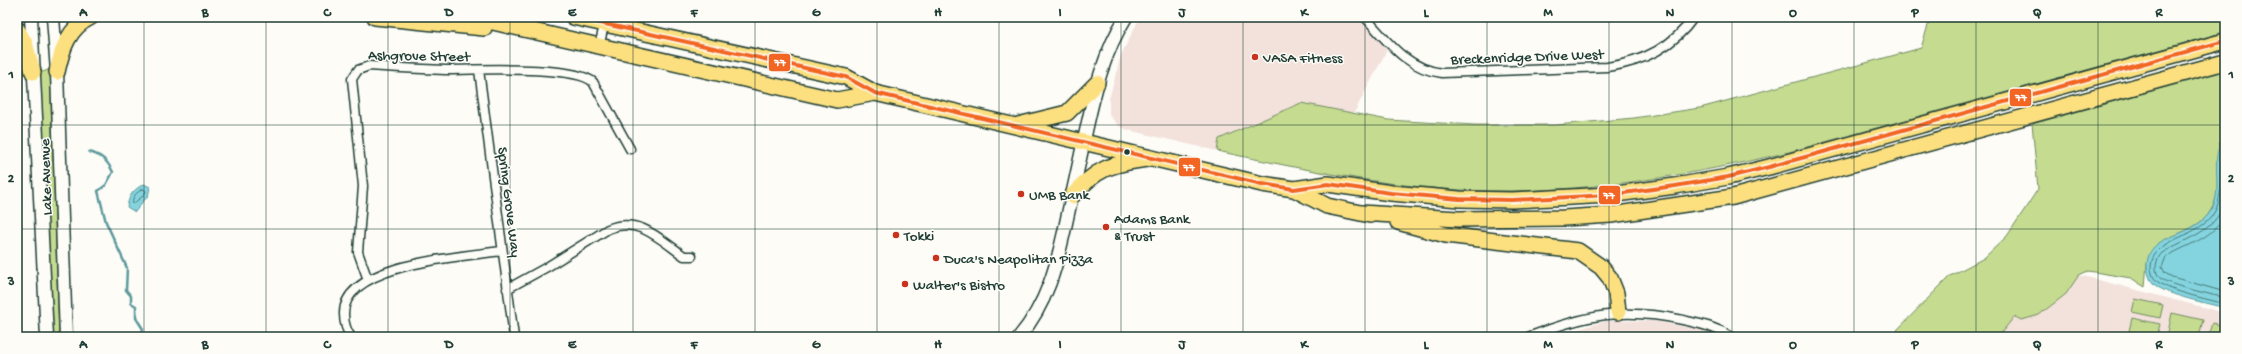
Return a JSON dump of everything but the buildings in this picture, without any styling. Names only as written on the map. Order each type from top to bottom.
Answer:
[{"type":"highway","points":[[57,72],[62,47],[78,26],[91,17]]},
{"type":"highway","points":[[375,17],[464,24],[582,43]]},
{"type":"highway","points":[[471,17],[836,100],[875,93]]},
{"type":"highway","points":[[573,17],[605,20],[846,77],[875,93],[1262,184],[1294,189],[1328,184],[1391,193],[1452,198],[1512,200],[1609,195],[1728,177],[2225,41]]},
{"type":"highway","points":[[17,29],[24,43],[33,72]]},
{"type":"highway","points":[[1360,213],[1458,219],[1564,218],[1611,215],[1725,198],[1774,187],[2225,62]]},
{"type":"highway","points":[[1015,125],[1067,113],[1097,83]]},
{"type":"highway","points":[[1072,196],[1086,180],[1106,167],[1152,158]]},
{"type":"highway","points":[[1294,189],[1327,206],[1446,235],[1578,251],[1602,267],[1610,278],[1616,293],[1618,312]]},
{"type":"main road","name":"Lake Avenue","points":[[31,17],[47,337]]},
{"type":"main road","name":"Lake Avenue","points":[[53,17],[57,72],[66,337]]},
{"type":"main road","points":[[1019,337],[1032,321],[1049,289],[1072,196],[1097,83],[1110,44],[1126,17]]},
{"type":"street","name":"Breckenridge Drive West","points":[[1365,17],[1404,59],[1425,69],[1442,73],[1607,67],[1633,62],[1660,50],[1684,29],[1694,17]]},
{"type":"street","points":[[599,47],[605,20]]},
{"type":"street","name":"Ashgrove Street","points":[[368,280],[358,252],[362,186],[352,86],[354,74],[363,67],[526,70],[569,73],[586,77],[592,82],[630,149]]},
{"type":"street","name":"Spring Grove Way","points":[[479,70],[514,337]]},
{"type":"street","points":[[507,289],[547,267],[608,229],[619,225],[630,224],[642,227],[684,256],[692,256]]},
{"type":"street","points":[[351,337],[344,320],[346,303],[356,289],[368,280],[421,263],[502,252]]},
{"type":"street","points":[[1528,337],[1556,326],[1600,314],[1618,312],[1655,314],[1713,326],[1732,337]]},
{"type":"shaded area","points":[[1142,17],[1358,17],[1387,50],[1353,115],[1301,103],[1219,139],[1217,151],[1128,130],[1119,126],[1109,115],[1109,99],[1121,55],[1137,23]]},
{"type":"shaded area","points":[[2079,275],[2225,313],[2225,337],[1998,337],[2014,317],[2022,320],[2039,315],[2066,294]]},
{"type":"shaded area","points":[[1606,321],[1654,321],[1710,331],[1719,337],[1552,337]]},
{"type":"green space","points":[[1943,17],[2225,17],[2225,32],[1789,152],[1704,170],[1618,184],[1531,190],[1487,191],[1444,189],[1358,179],[1217,151],[1219,139],[1301,103],[1388,120],[1475,125],[1556,125],[1634,118],[1700,108],[1921,48],[1929,22]]},
{"type":"green space","points":[[50,69],[59,337],[53,337],[39,70],[43,72]]},
{"type":"green space","points":[[2225,70],[2225,136],[2219,144],[2219,178],[2217,195],[2211,210],[2197,225],[2167,239],[2152,251],[2147,262],[2145,287],[2131,278],[2088,271],[2079,275],[2066,294],[2039,315],[2022,320],[2014,317],[1998,337],[1877,337],[1895,332],[1950,276],[1984,258],[2007,236],[2038,189],[2032,123]]},
{"type":"green space","points":[[2135,299],[2163,305],[2160,318],[2132,312]]},
{"type":"green space","points":[[2172,313],[2203,320],[2199,337],[2167,337]]},
{"type":"green space","points":[[2132,318],[2160,324],[2157,337],[2129,331]]},
{"type":"green space","points":[[2212,323],[2225,326],[2225,337],[2208,336]]},
{"type":"water","points":[[2225,136],[2225,308],[2179,296],[2161,289],[2151,281],[2147,264],[2150,252],[2157,244],[2197,225],[2212,209],[2217,191],[2217,153]]},
{"type":"water","points":[[144,184],[150,187],[148,197],[135,212],[127,207],[129,199],[137,188]]},
{"type":"waterway","points":[[89,152],[103,159],[113,172],[106,185],[98,191],[106,222],[127,268],[126,290],[131,296],[131,303],[136,306],[136,318],[143,329],[141,337]]},
{"type":"transit line","name":"77","points":[[573,17],[846,77],[875,93],[1262,184],[1294,189],[1328,184],[1391,193],[1459,199],[1512,200],[1609,195],[1728,177],[2225,41]]},
{"type":"place","name":"VASA Fitness","points":[[1255,57]]},
{"type":"place","name":"UMB Bank","points":[[1021,194]]},
{"type":"place","name":"Adams Bank & Trust","points":[[1106,227]]},
{"type":"place","name":"Tokki","points":[[896,235]]},
{"type":"place","name":"Duca's Neapolitan Pizza","points":[[936,258]]},
{"type":"place","name":"Walter's Bistro","points":[[905,284]]}]
